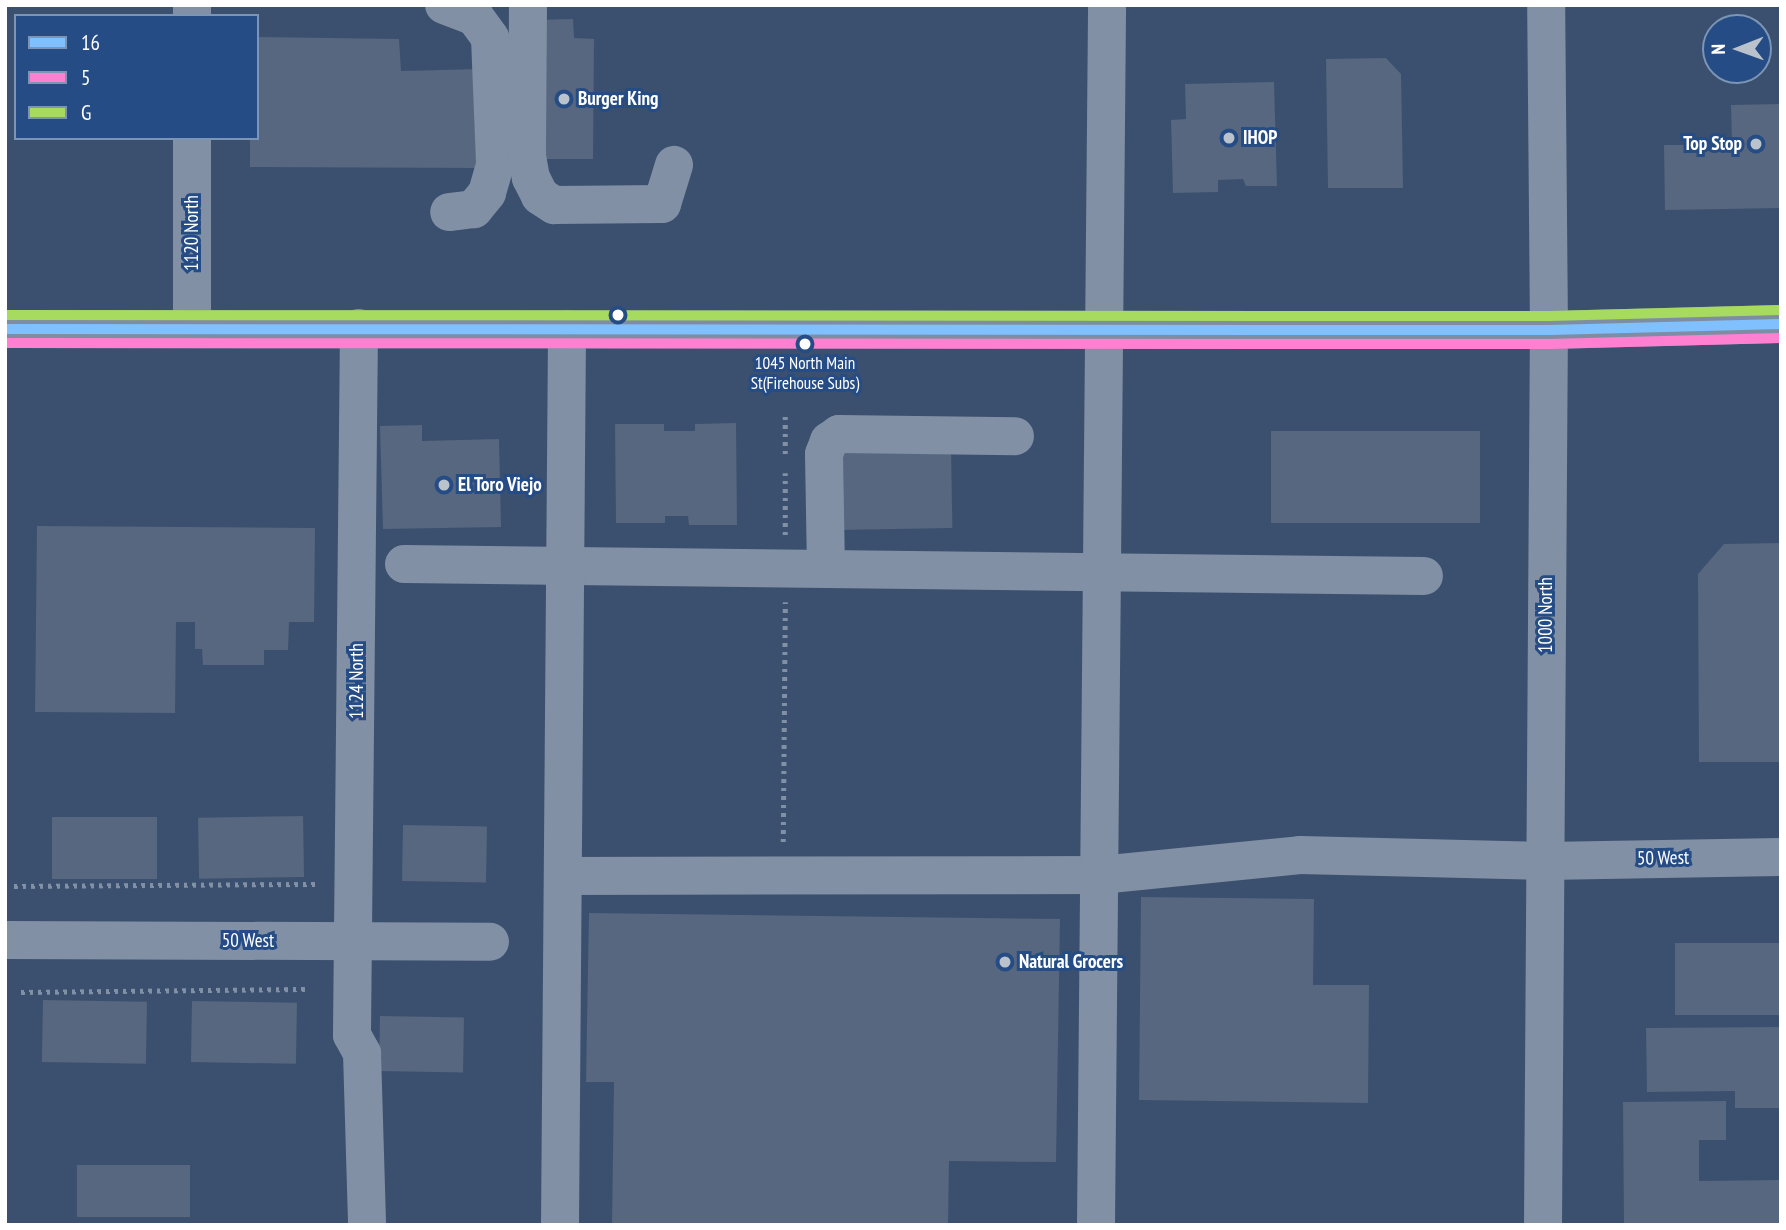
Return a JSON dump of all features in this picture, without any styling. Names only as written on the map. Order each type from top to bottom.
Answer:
[{"type":"main road","points":[[5,329],[192,327],[1549,330],[1781,324]]},
{"type":"street","points":[[444,5],[475,17],[490,38],[495,165],[488,193],[474,209],[449,212]]},
{"type":"street","points":[[528,5],[527,156],[531,178],[540,195],[554,205],[662,204],[674,165]]},
{"type":"street","points":[[1097,1225],[1107,5]]},
{"type":"street","name":"1000 North","points":[[1544,1225],[1549,330],[1546,5]]},
{"type":"street","name":"1120 North","points":[[192,140],[192,327]]},
{"type":"street","name":"1124 North","points":[[359,328],[357,794],[352,1035],[362,1053],[367,1225]]},
{"type":"street","points":[[560,1225],[567,329]]},
{"type":"street","points":[[826,569],[824,454],[828,441],[839,434],[1015,436]]},
{"type":"street","points":[[404,564],[1423,576]]},
{"type":"street","name":"50 West","points":[[563,876],[1100,875],[1300,855],[1545,861],[1781,857]]},
{"type":"street","name":"50 West","points":[[5,940],[490,942]]},
{"type":"path","points":[[785,414],[785,546]]},
{"type":"path","points":[[783,842],[785,599]]},
{"type":"path","points":[[14,886],[332,884]]},
{"type":"path","points":[[21,992],[304,989]]},
{"type":"building","name":"Burger King","points":[[573,19],[574,38],[594,39],[593,159],[533,159],[534,20]]},
{"type":"building","points":[[259,37],[399,39],[401,71],[480,69],[476,168],[250,167],[250,140],[259,140]]},
{"type":"building","points":[[1386,58],[1401,74],[1403,188],[1328,188],[1326,59]]},
{"type":"building","points":[[1274,82],[1277,186],[1246,186],[1243,179],[1218,180],[1218,192],[1173,193],[1171,120],[1186,119],[1185,84]]},
{"type":"building","points":[[1781,104],[1781,208],[1665,210],[1664,145],[1732,145],[1731,105]]},
{"type":"building","points":[[736,423],[737,525],[689,525],[688,516],[665,516],[665,523],[616,523],[615,424],[664,424],[664,431],[695,431],[695,424]]},
{"type":"building","points":[[422,425],[422,441],[499,439],[501,527],[383,529],[380,426]]},
{"type":"building","points":[[1271,431],[1480,431],[1480,523],[1271,523]]},
{"type":"building","points":[[951,448],[952,528],[837,530],[836,450]]},
{"type":"building","points":[[37,526],[315,528],[314,622],[289,622],[288,650],[264,650],[264,665],[203,665],[202,649],[195,649],[195,622],[176,622],[175,713],[35,712]]},
{"type":"building","points":[[1781,543],[1781,762],[1699,762],[1698,574],[1724,544]]},
{"type":"building","points":[[303,816],[304,877],[199,879],[198,818]]},
{"type":"building","points":[[52,817],[157,817],[157,879],[52,879]]},
{"type":"building","points":[[403,825],[487,826],[486,882],[402,881]]},
{"type":"building","points":[[1141,897],[1314,899],[1313,985],[1369,985],[1368,1103],[1139,1100]]},
{"type":"building","points":[[589,913],[1060,919],[1056,1162],[949,1161],[948,1225],[612,1225],[614,1082],[586,1082]]},
{"type":"building","points":[[1675,943],[1781,943],[1781,1015],[1675,1015]]},
{"type":"building","points":[[43,1000],[147,1002],[146,1064],[42,1062]]},
{"type":"building","points":[[192,1001],[297,1003],[296,1064],[191,1062]]},
{"type":"building","points":[[380,1016],[464,1017],[463,1072],[379,1071]]},
{"type":"building","points":[[1781,1027],[1781,1108],[1735,1108],[1735,1091],[1647,1092],[1646,1028]]},
{"type":"building","points":[[1726,1101],[1726,1140],[1699,1140],[1699,1181],[1781,1180],[1781,1225],[1624,1225],[1623,1102]]},
{"type":"building","points":[[77,1165],[190,1165],[190,1217],[77,1217]]},
{"type":"transit line","name":"G","points":[[5,315],[1549,316],[1781,310]]},
{"type":"transit line","name":"16","points":[[5,329],[1549,330],[1781,324]]},
{"type":"transit line","name":"5","points":[[5,343],[1549,344],[1781,338]]},
{"type":"place","name":"Burger King","points":[[564,99]]},
{"type":"place","name":"IHOP","points":[[1229,138]]},
{"type":"place","name":"Top Stop","points":[[1756,144]]},
{"type":"place","name":"1045 North Main St(Firehouse Subs)","points":[[805,344]]},
{"type":"place","name":"El Toro Viejo","points":[[444,485]]},
{"type":"place","name":"Natural Grocers","points":[[1005,962]]}]
